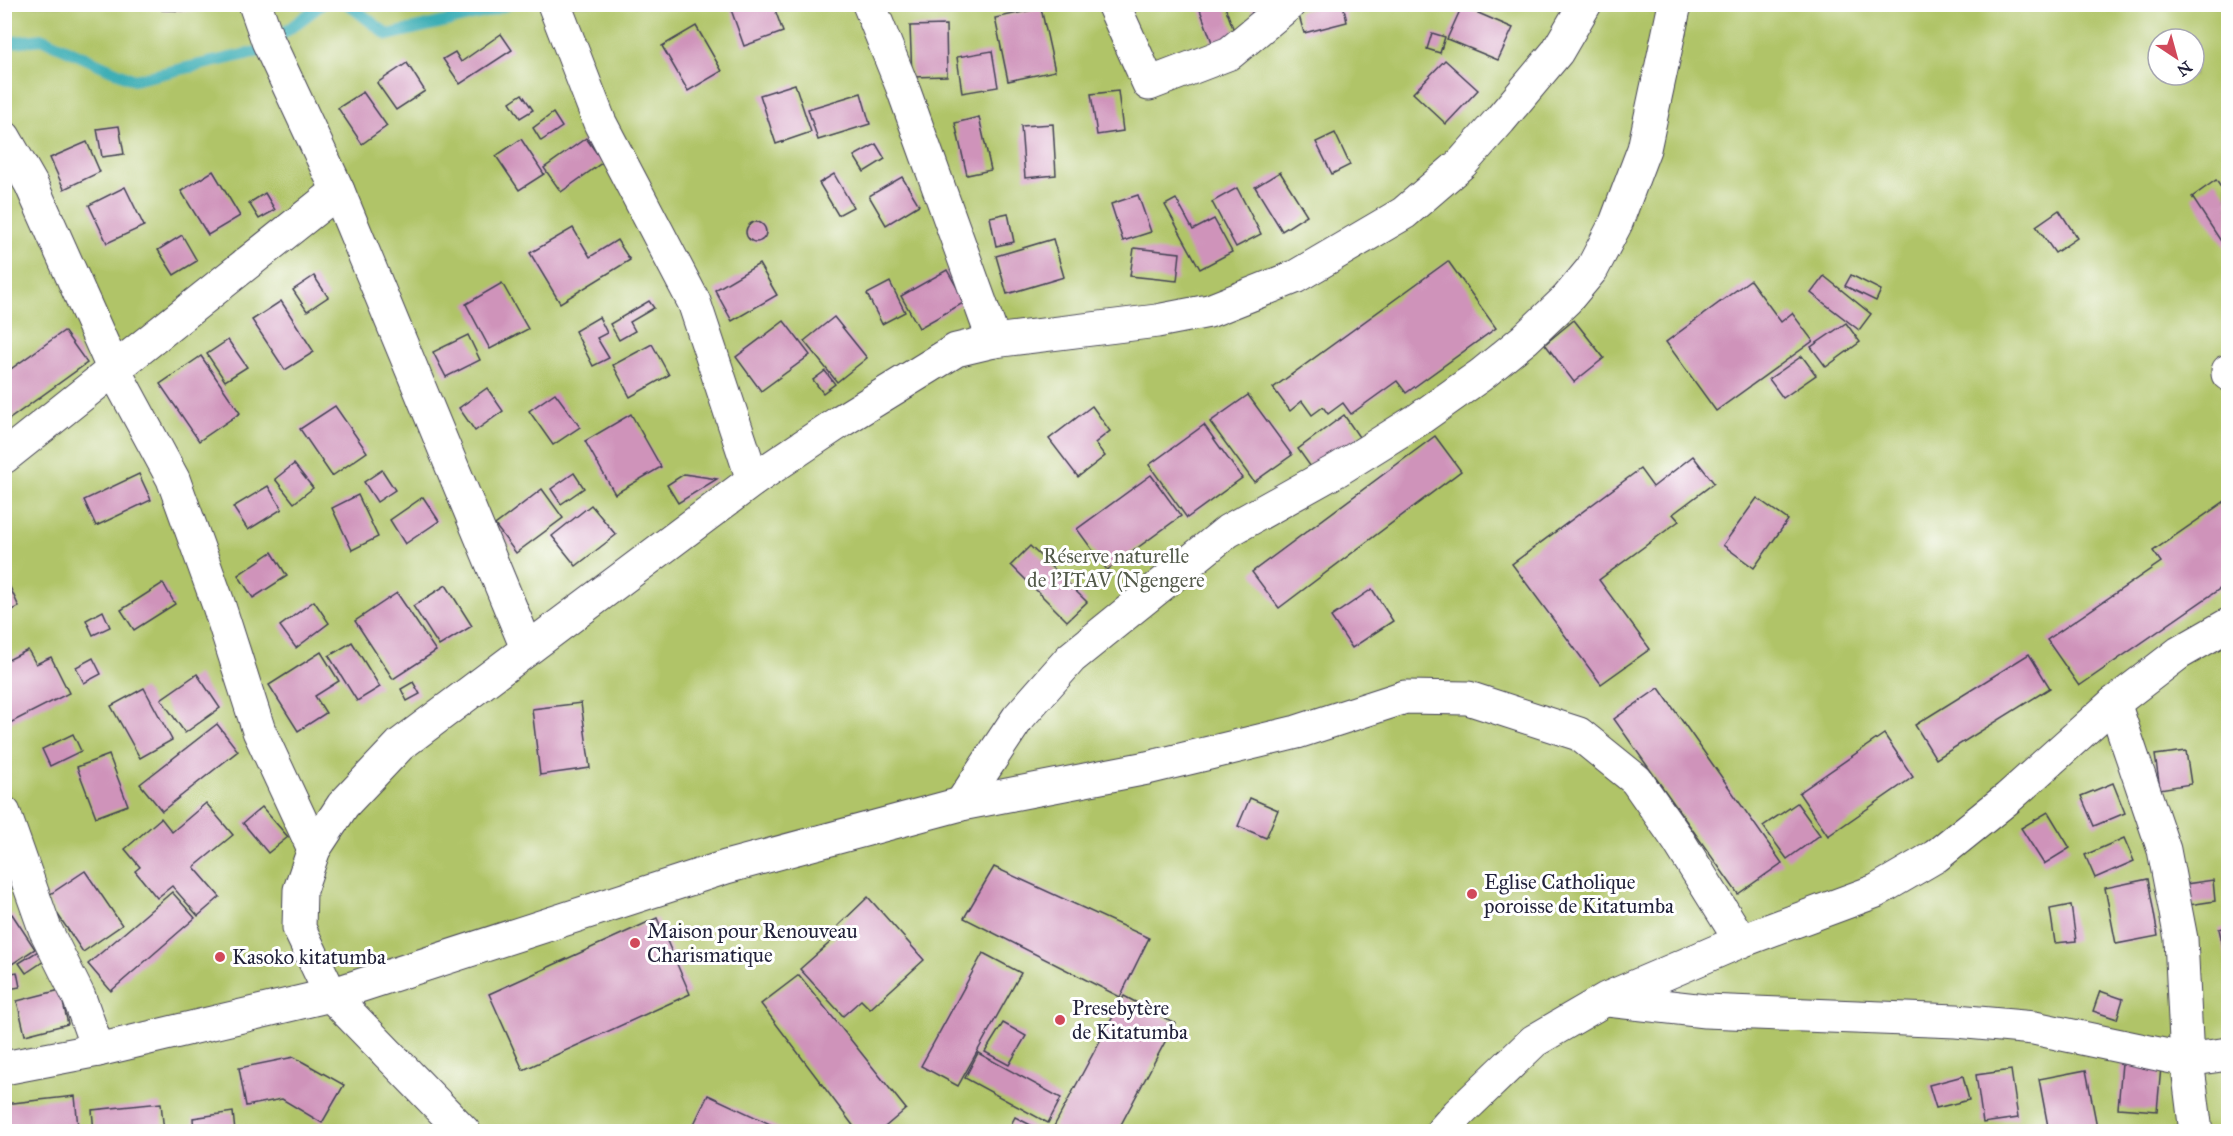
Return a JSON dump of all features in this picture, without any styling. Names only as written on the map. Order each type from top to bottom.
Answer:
[{"type":"street","points":[[255,4],[268,41],[338,191],[527,648]]},
{"type":"street","points":[[554,4],[600,123],[694,302],[753,480]]},
{"type":"street","points":[[869,4],[902,86],[994,340]]},
{"type":"street","points":[[1113,4],[1149,84],[1230,53],[1289,4]]},
{"type":"street","points":[[464,1131],[330,995],[299,928],[300,890],[314,849],[343,805],[400,745],[753,480],[851,415],[956,350],[994,340],[1157,321],[1209,311],[1294,277],[1404,213],[1462,163],[1557,52],[1585,4]]},
{"type":"street","points":[[962,804],[1018,718],[1071,658],[1228,531],[1339,469],[1419,419],[1481,375],[1525,339],[1567,299],[1592,268],[1616,223],[1640,159],[1675,4]]},
{"type":"street","points":[[4,137],[31,184],[114,370],[172,479],[218,603],[259,731],[314,849]]},
{"type":"street","points":[[4,457],[338,191]]},
{"type":"street","points":[[1442,1131],[1533,1041],[1606,999],[1741,941],[1876,891],[1936,856],[2008,798],[2114,704],[2179,653],[2229,625]]},
{"type":"street","points":[[4,1068],[98,1050],[330,995],[726,867],[962,804],[1170,763],[1297,732],[1405,697],[1468,698],[1579,734],[1636,780],[1678,840],[1741,941]]},
{"type":"street","points":[[2114,704],[2164,850],[2181,939],[2187,1060],[2196,1131]]},
{"type":"street","points":[[4,813],[45,929],[79,997],[98,1050]]},
{"type":"street","points":[[1606,999],[1705,1011],[1956,1021],[2034,1028],[2187,1060],[2229,1054]]},
{"type":"green space","name":"Réserve naturelle de l'ITAV (Ngengere","points":[[5,5],[2228,5],[2228,1131],[5,1131]]},
{"type":"building","points":[[163,4],[203,4],[203,11],[162,10]]},
{"type":"building","points":[[729,4],[773,4],[783,32],[744,46]]},
{"type":"building","points":[[1205,4],[1224,4],[1236,36],[1213,45],[1199,7]]},
{"type":"building","points":[[1249,4],[1274,4],[1274,5],[1252,12]]},
{"type":"building","points":[[1328,4],[1343,4],[1347,22],[1304,33],[1298,12]]},
{"type":"building","points":[[1462,6],[1513,28],[1498,60],[1447,39]]},
{"type":"building","points":[[1041,8],[1055,71],[1008,81],[995,18]]},
{"type":"building","points":[[946,25],[947,76],[912,77],[910,26]]},
{"type":"building","points":[[696,26],[722,71],[688,91],[662,46]]},
{"type":"building","points":[[1432,33],[1445,37],[1440,53],[1427,49]]},
{"type":"building","points":[[501,34],[512,50],[460,84],[443,59],[455,52],[461,62]]},
{"type":"building","points":[[992,51],[998,87],[962,93],[957,57]]},
{"type":"building","points":[[1445,60],[1478,90],[1446,124],[1413,93]]},
{"type":"building","points":[[407,63],[425,91],[396,110],[377,83]]},
{"type":"building","points":[[795,84],[811,132],[776,144],[760,95]]},
{"type":"building","points":[[1118,91],[1123,131],[1097,135],[1091,94]]},
{"type":"building","points":[[363,92],[387,126],[362,144],[338,108]]},
{"type":"building","points":[[861,93],[870,124],[818,140],[808,109]]},
{"type":"building","points":[[522,94],[533,110],[520,118],[510,102]]},
{"type":"building","points":[[553,113],[562,127],[541,141],[533,128]]},
{"type":"building","points":[[979,117],[991,170],[967,175],[955,123]]},
{"type":"building","points":[[1053,124],[1056,175],[1025,178],[1021,126]]},
{"type":"building","points":[[119,126],[124,154],[102,157],[97,129]]},
{"type":"building","points":[[1335,133],[1350,165],[1332,174],[1316,142]]},
{"type":"building","points":[[586,138],[603,162],[561,192],[544,168]]},
{"type":"building","points":[[521,139],[544,174],[519,190],[496,156]]},
{"type":"building","points":[[87,142],[100,172],[64,189],[50,158]]},
{"type":"building","points":[[876,144],[885,159],[864,172],[854,156]]},
{"type":"building","points":[[213,171],[240,216],[208,235],[181,191]]},
{"type":"building","points":[[1280,172],[1307,215],[1282,231],[1255,187]]},
{"type":"building","points":[[834,174],[853,207],[838,215],[819,183]]},
{"type":"building","points":[[902,177],[919,205],[886,225],[869,196]]},
{"type":"building","points":[[2216,180],[2228,198],[2228,252],[2192,197]]},
{"type":"building","points":[[125,187],[144,226],[107,243],[89,205]]},
{"type":"building","points":[[1237,188],[1261,234],[1236,247],[1212,202]]},
{"type":"building","points":[[265,193],[275,210],[259,219],[249,203]]},
{"type":"building","points":[[1138,195],[1151,232],[1123,241],[1111,204]]},
{"type":"building","points":[[1176,199],[1193,230],[1214,219],[1232,252],[1200,269],[1165,205]]},
{"type":"building","points":[[2059,210],[2077,238],[2055,253],[2036,226]]},
{"type":"building","points":[[1008,213],[1014,242],[996,246],[990,217]]},
{"type":"building","points":[[756,222],[763,225],[766,232],[763,239],[756,242],[749,239],[746,232],[749,225]]},
{"type":"building","points":[[573,228],[590,257],[617,240],[630,260],[560,303],[530,253]]},
{"type":"building","points":[[182,235],[197,261],[174,275],[158,250]]},
{"type":"building","points":[[1053,239],[1064,277],[1007,294],[996,256]]},
{"type":"building","points":[[1134,248],[1180,253],[1177,281],[1130,276]]},
{"type":"building","points":[[1448,261],[1496,328],[1406,393],[1397,381],[1351,414],[1343,403],[1328,414],[1323,407],[1312,415],[1302,401],[1290,411],[1273,388]]},
{"type":"building","points":[[759,264],[777,295],[732,321],[715,290]]},
{"type":"building","points":[[947,270],[965,302],[919,328],[901,296]]},
{"type":"building","points":[[1851,275],[1881,290],[1876,301],[1845,286]]},
{"type":"building","points":[[314,276],[328,297],[307,311],[293,290]]},
{"type":"building","points":[[1824,276],[1871,314],[1859,330],[1811,293]]},
{"type":"building","points":[[1750,280],[1781,322],[1792,313],[1813,341],[1716,411],[1666,342]]},
{"type":"building","points":[[890,282],[905,312],[882,324],[867,294]]},
{"type":"building","points":[[502,283],[528,329],[490,349],[466,304]]},
{"type":"building","points":[[281,301],[314,352],[285,370],[252,320]]},
{"type":"building","points":[[649,301],[654,308],[630,322],[635,331],[619,340],[610,324]]},
{"type":"building","points":[[599,317],[607,333],[597,338],[609,358],[593,366],[575,331]]},
{"type":"building","points":[[834,317],[867,358],[837,382],[804,341]]},
{"type":"building","points":[[1574,320],[1604,358],[1574,382],[1545,344]]},
{"type":"building","points":[[784,321],[810,355],[761,391],[736,357]]},
{"type":"building","points":[[1846,323],[1860,342],[1826,367],[1811,347]]},
{"type":"building","points":[[64,331],[87,363],[4,423],[4,374]]},
{"type":"building","points":[[468,335],[480,360],[446,377],[433,352]]},
{"type":"building","points":[[228,340],[247,367],[225,381],[207,354]]},
{"type":"building","points":[[652,344],[669,375],[630,397],[613,365]]},
{"type":"building","points":[[201,356],[240,413],[199,441],[160,384]]},
{"type":"building","points":[[1802,356],[1816,375],[1783,398],[1769,379]]},
{"type":"building","points":[[825,371],[835,384],[823,393],[813,380]]},
{"type":"building","points":[[487,388],[503,411],[475,431],[459,408]]},
{"type":"building","points":[[555,393],[580,427],[553,445],[529,411]]},
{"type":"building","points":[[1248,395],[1292,455],[1254,482],[1210,422]]},
{"type":"building","points":[[335,406],[367,452],[332,476],[300,429]]},
{"type":"building","points":[[1092,406],[1110,431],[1095,443],[1105,456],[1078,477],[1049,439]]},
{"type":"building","points":[[631,414],[661,467],[615,494],[585,441]]},
{"type":"building","points":[[1344,415],[1359,437],[1313,470],[1298,449]]},
{"type":"building","points":[[1204,425],[1242,478],[1187,518],[1149,465]]},
{"type":"building","points":[[1435,436],[1461,471],[1279,608],[1252,572]]},
{"type":"building","points":[[1693,456],[1714,483],[1673,514],[1679,521],[1599,580],[1650,649],[1601,684],[1512,564],[1640,469],[1653,487]]},
{"type":"building","points":[[294,464],[313,488],[294,503],[275,479]]},
{"type":"building","points":[[382,470],[395,490],[377,502],[364,482]]},
{"type":"building","points":[[574,473],[584,488],[561,504],[551,489]]},
{"type":"building","points":[[139,474],[151,500],[96,526],[84,500]]},
{"type":"building","points":[[684,474],[717,479],[678,503],[667,485]]},
{"type":"building","points":[[1151,475],[1181,516],[1107,570],[1077,529]]},
{"type":"building","points":[[268,486],[282,509],[248,530],[233,507]]},
{"type":"building","points":[[542,489],[563,518],[516,553],[495,525]]},
{"type":"building","points":[[358,495],[378,537],[352,550],[332,508]]},
{"type":"building","points":[[423,497],[439,521],[405,544],[390,520]]},
{"type":"building","points":[[1757,498],[1788,520],[1754,568],[1723,545]]},
{"type":"building","points":[[2228,499],[2228,583],[2079,686],[2047,640],[2161,562],[2153,551]]},
{"type":"building","points":[[591,505],[616,535],[576,566],[552,536]]},
{"type":"building","points":[[1030,546],[1087,602],[1067,621],[1011,565]]},
{"type":"building","points":[[272,552],[287,576],[253,598],[238,575]]},
{"type":"building","points":[[4,574],[19,607],[4,614]]},
{"type":"building","points":[[163,583],[175,604],[134,630],[121,610]]},
{"type":"building","points":[[446,585],[472,626],[439,646],[413,606]]},
{"type":"building","points":[[1372,589],[1393,621],[1352,648],[1331,617]]},
{"type":"building","points":[[397,593],[436,651],[393,679],[355,621]]},
{"type":"building","points":[[314,601],[329,623],[296,648],[280,626]]},
{"type":"building","points":[[103,611],[110,627],[93,635],[86,620]]},
{"type":"building","points":[[352,642],[380,687],[357,701],[329,656]]},
{"type":"building","points":[[28,650],[36,664],[51,657],[69,693],[4,726],[4,662]]},
{"type":"building","points":[[321,652],[339,681],[315,696],[326,713],[298,731],[269,685]]},
{"type":"building","points":[[2029,654],[2050,688],[1936,759],[1915,725]]},
{"type":"building","points":[[93,658],[101,674],[84,683],[76,667]]},
{"type":"building","points":[[197,674],[220,708],[185,733],[161,699]]},
{"type":"building","points":[[413,682],[420,694],[407,701],[401,689]]},
{"type":"building","points":[[144,688],[172,740],[140,758],[111,706]]},
{"type":"building","points":[[1659,688],[1782,863],[1738,894],[1614,719]]},
{"type":"building","points":[[581,703],[590,768],[540,775],[532,709]]},
{"type":"building","points":[[217,724],[238,751],[162,811],[140,784]]},
{"type":"building","points":[[73,734],[81,751],[50,766],[42,749]]},
{"type":"building","points":[[1884,734],[1913,777],[1828,836],[1799,793]]},
{"type":"building","points":[[2186,751],[2191,784],[2160,789],[2155,755]]},
{"type":"building","points":[[109,755],[128,805],[96,817],[77,767]]},
{"type":"building","points":[[2113,783],[2125,813],[2094,826],[2081,796]]},
{"type":"building","points":[[1250,798],[1278,810],[1266,838],[1238,826]]},
{"type":"building","points":[[206,803],[233,835],[194,867],[220,897],[198,916],[172,886],[157,898],[135,871],[140,867],[125,849],[161,818],[172,832]]},
{"type":"building","points":[[1797,803],[1820,835],[1787,859],[1763,826]]},
{"type":"building","points":[[262,807],[288,837],[268,853],[243,823]]},
{"type":"building","points":[[2048,812],[2070,848],[2044,864],[2021,828]]},
{"type":"building","points":[[2124,838],[2134,861],[2095,878],[2085,855]]},
{"type":"building","points":[[994,867],[1149,938],[1120,997],[964,918]]},
{"type":"building","points":[[85,871],[122,925],[83,952],[46,897]]},
{"type":"building","points":[[2148,879],[2158,936],[2116,944],[2105,888]]},
{"type":"building","points":[[2213,880],[2215,901],[2189,905],[2186,884]]},
{"type":"building","points":[[172,892],[195,918],[111,991],[88,964]]},
{"type":"building","points":[[868,897],[924,960],[870,1009],[861,1000],[843,1016],[800,969],[835,938],[838,926]]},
{"type":"building","points":[[2071,905],[2076,941],[2055,943],[2050,909]]},
{"type":"building","points":[[12,914],[35,949],[6,968],[4,920]]},
{"type":"building","points":[[657,918],[690,994],[523,1070],[489,994]]},
{"type":"building","points":[[2228,927],[2228,959],[2226,959],[2219,929]]},
{"type":"building","points":[[38,951],[44,961],[26,973],[19,963]]},
{"type":"building","points":[[983,953],[1021,973],[958,1086],[921,1066]]},
{"type":"building","points":[[17,972],[20,987],[9,989],[6,974]]},
{"type":"building","points":[[799,975],[906,1109],[879,1132],[858,1132],[761,1004]]},
{"type":"building","points":[[60,990],[68,1024],[25,1035],[17,1001]]},
{"type":"building","points":[[2100,991],[2123,999],[2117,1019],[2093,1011]]},
{"type":"building","points":[[1124,996],[1175,1023],[1117,1132],[1054,1132],[1052,1130]]},
{"type":"building","points":[[1003,1023],[1026,1036],[1009,1065],[985,1052]]},
{"type":"building","points":[[978,1053],[1061,1098],[1048,1123],[965,1078]]},
{"type":"building","points":[[294,1057],[344,1085],[322,1123],[282,1099],[246,1106],[239,1068]]},
{"type":"building","points":[[2122,1063],[2161,1067],[2157,1111],[2118,1108]]},
{"type":"building","points":[[2011,1070],[2018,1118],[1983,1123],[1976,1075]]},
{"type":"building","points":[[2086,1070],[2098,1132],[2049,1132],[2039,1079]]},
{"type":"building","points":[[1963,1076],[1969,1100],[1936,1108],[1929,1085]]},
{"type":"building","points":[[708,1095],[787,1132],[696,1132],[691,1130]]},
{"type":"building","points":[[75,1096],[78,1127],[40,1132],[4,1132],[4,1104]]},
{"type":"building","points":[[161,1103],[164,1132],[94,1132],[92,1110]]},
{"type":"building","points":[[233,1112],[235,1132],[194,1132],[193,1118]]},
{"type":"building","points":[[1015,1117],[1044,1132],[1007,1132]]},
{"type":"building","points":[[2225,1117],[2228,1117],[2228,1132],[2227,1132]]},
{"type":"waterway","points":[[4,43],[43,39],[134,80],[260,51],[322,4]]},
{"type":"waterway","points":[[348,4],[388,35],[486,12],[509,4]]},
{"type":"place","name":"Eglise Catholique poroisse de Kitatumba","points":[[1472,894]]},
{"type":"place","name":"Maison pour Renouveau Charismatique","points":[[635,943]]},
{"type":"place","name":"Kasoko kitatumba","points":[[220,957]]},
{"type":"place","name":"Presebytère de Kitatumba","points":[[1060,1020]]}]
